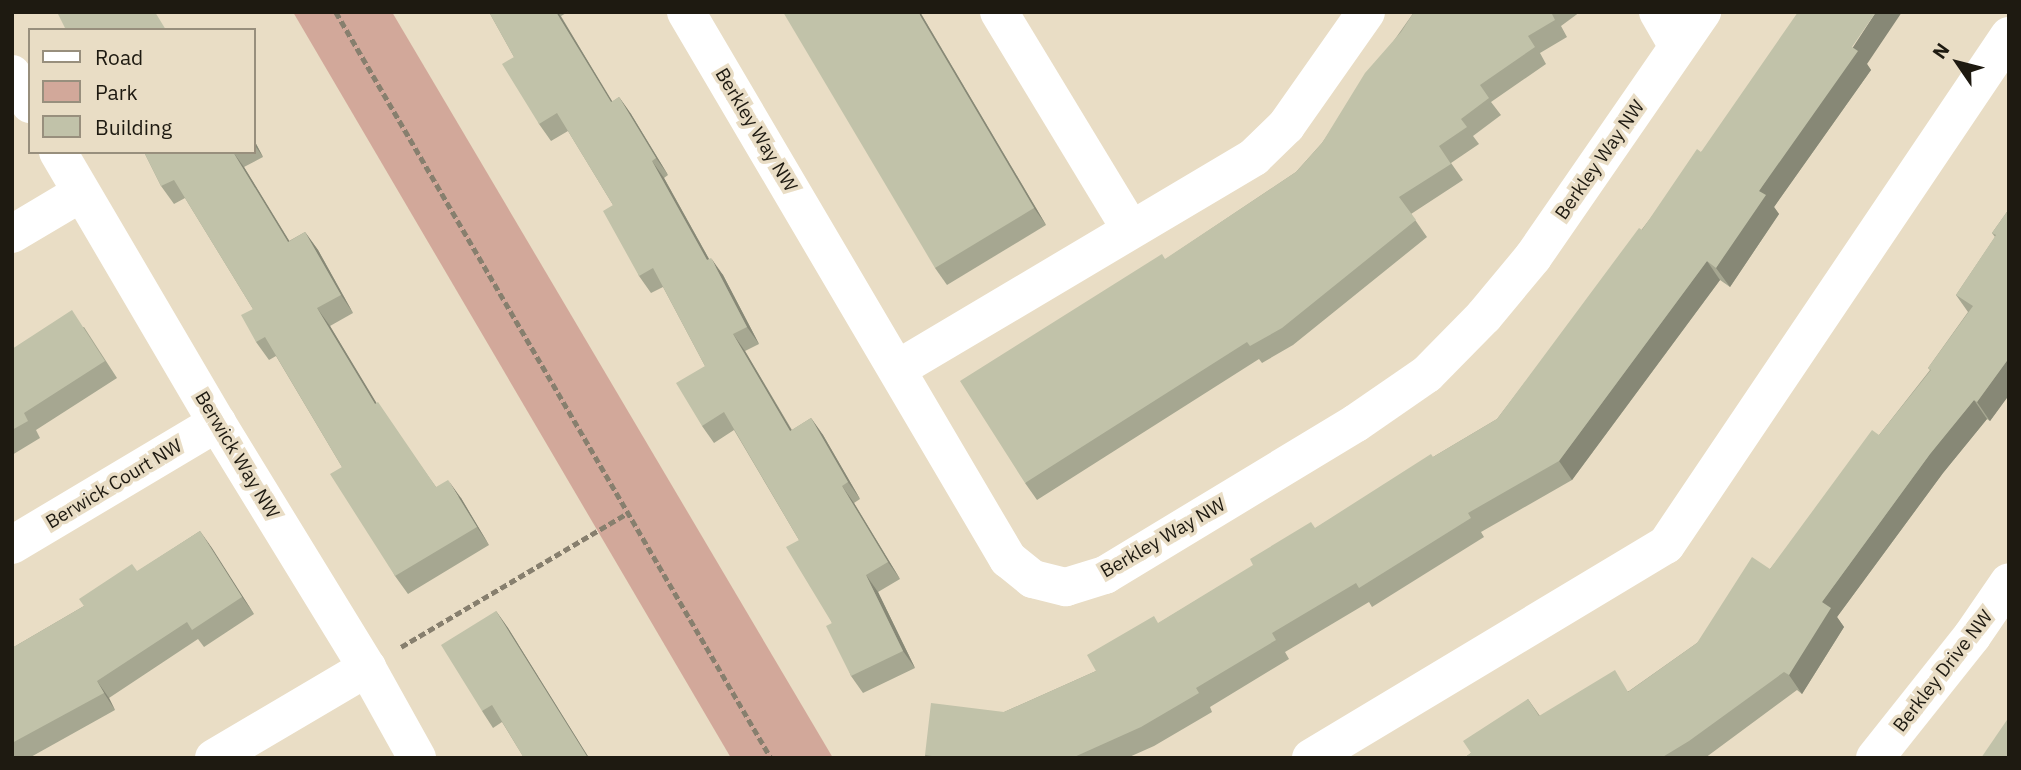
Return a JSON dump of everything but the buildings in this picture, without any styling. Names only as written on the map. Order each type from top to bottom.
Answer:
[{"type":"street","name":"Berkley Way NW","points":[[686,12],[899,368],[1009,559],[1033,579],[1066,587],[1105,575],[1356,423],[1427,374],[1484,316],[1533,257],[1702,12]]},
{"type":"street","points":[[999,12],[1130,228]]},
{"type":"street","points":[[899,368],[1130,228],[1254,158],[1286,127],[1366,12]]},
{"type":"street","points":[[1658,12],[1678,47]]},
{"type":"street","points":[[1311,758],[1666,545],[2009,36]]},
{"type":"street","points":[[12,74],[28,101]]},
{"type":"street","name":"Berwick Way NW","points":[[59,154],[217,423],[367,668],[417,758]]},
{"type":"street","points":[[12,234],[81,193]]},
{"type":"street","name":"Berwick Court NW","points":[[12,545],[217,423]]},
{"type":"street","name":"Berkley Drive NW","points":[[1875,758],[1972,636],[2009,582]]},
{"type":"street","points":[[214,758],[367,668]]},
{"type":"path","points":[[336,12],[771,758]]},
{"type":"path","points":[[367,668],[629,512]]},
{"type":"green space","points":[[293,12],[392,12],[833,758],[731,758]]}]
